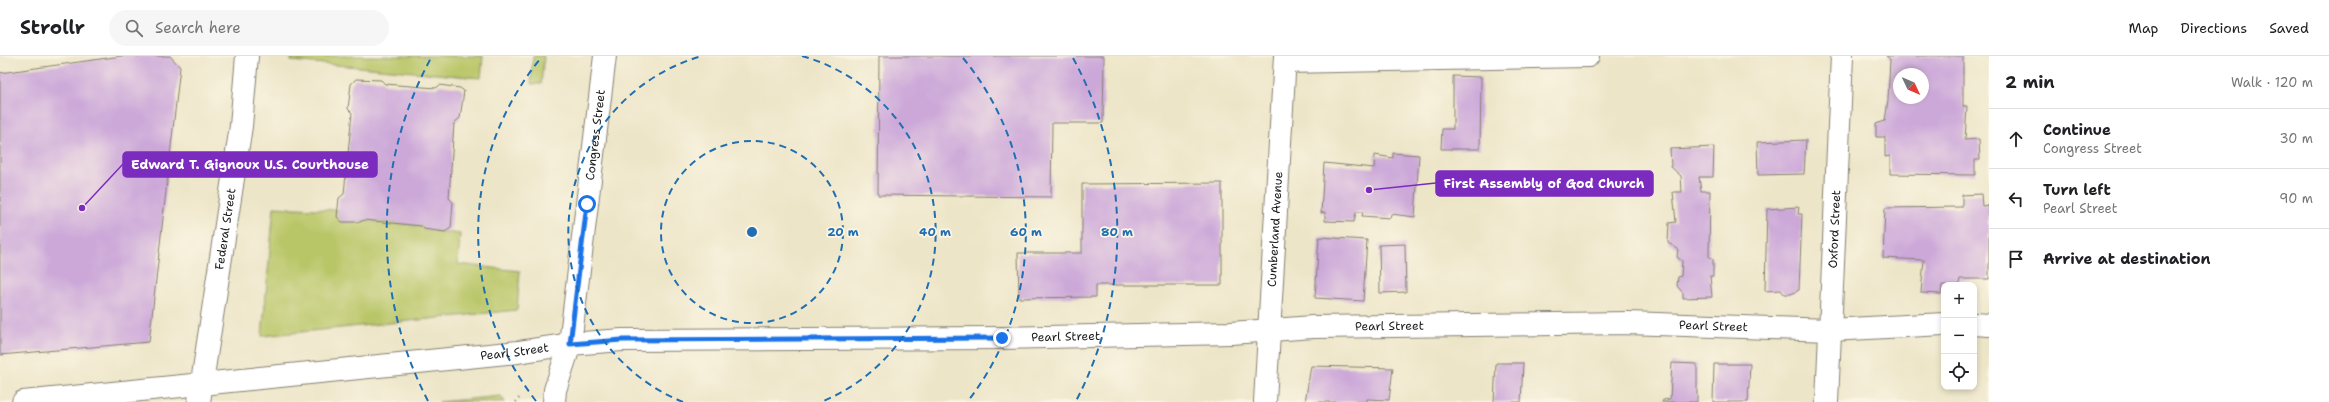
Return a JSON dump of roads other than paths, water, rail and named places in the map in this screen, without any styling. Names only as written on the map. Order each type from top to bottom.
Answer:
[{"type":"street","name":"Federal Street","points":[[200,393],[241,126],[247,56]]},
{"type":"street","name":"Congress Street","points":[[554,402],[555,390],[570,344],[605,56]]},
{"type":"street","points":[[1285,59],[1588,56]]},
{"type":"street","name":"Oxford Street","points":[[1828,402],[1842,56]]},
{"type":"street","name":"Cumberland Avenue","points":[[1265,402],[1285,59]]},
{"type":"street","name":"Pearl Street","points":[[23,402],[200,393],[570,344],[622,340],[1026,338],[1231,333],[1270,329],[1628,323],[1830,330],[1941,324]]},
{"type":"street","points":[[1977,324],[1989,325]]},
{"type":"place","name":"First Assembly of God Church","points":[[1369,190]]},
{"type":"place","name":"Edward T. Gignoux U.S. Courthouse","points":[[82,208]]}]
